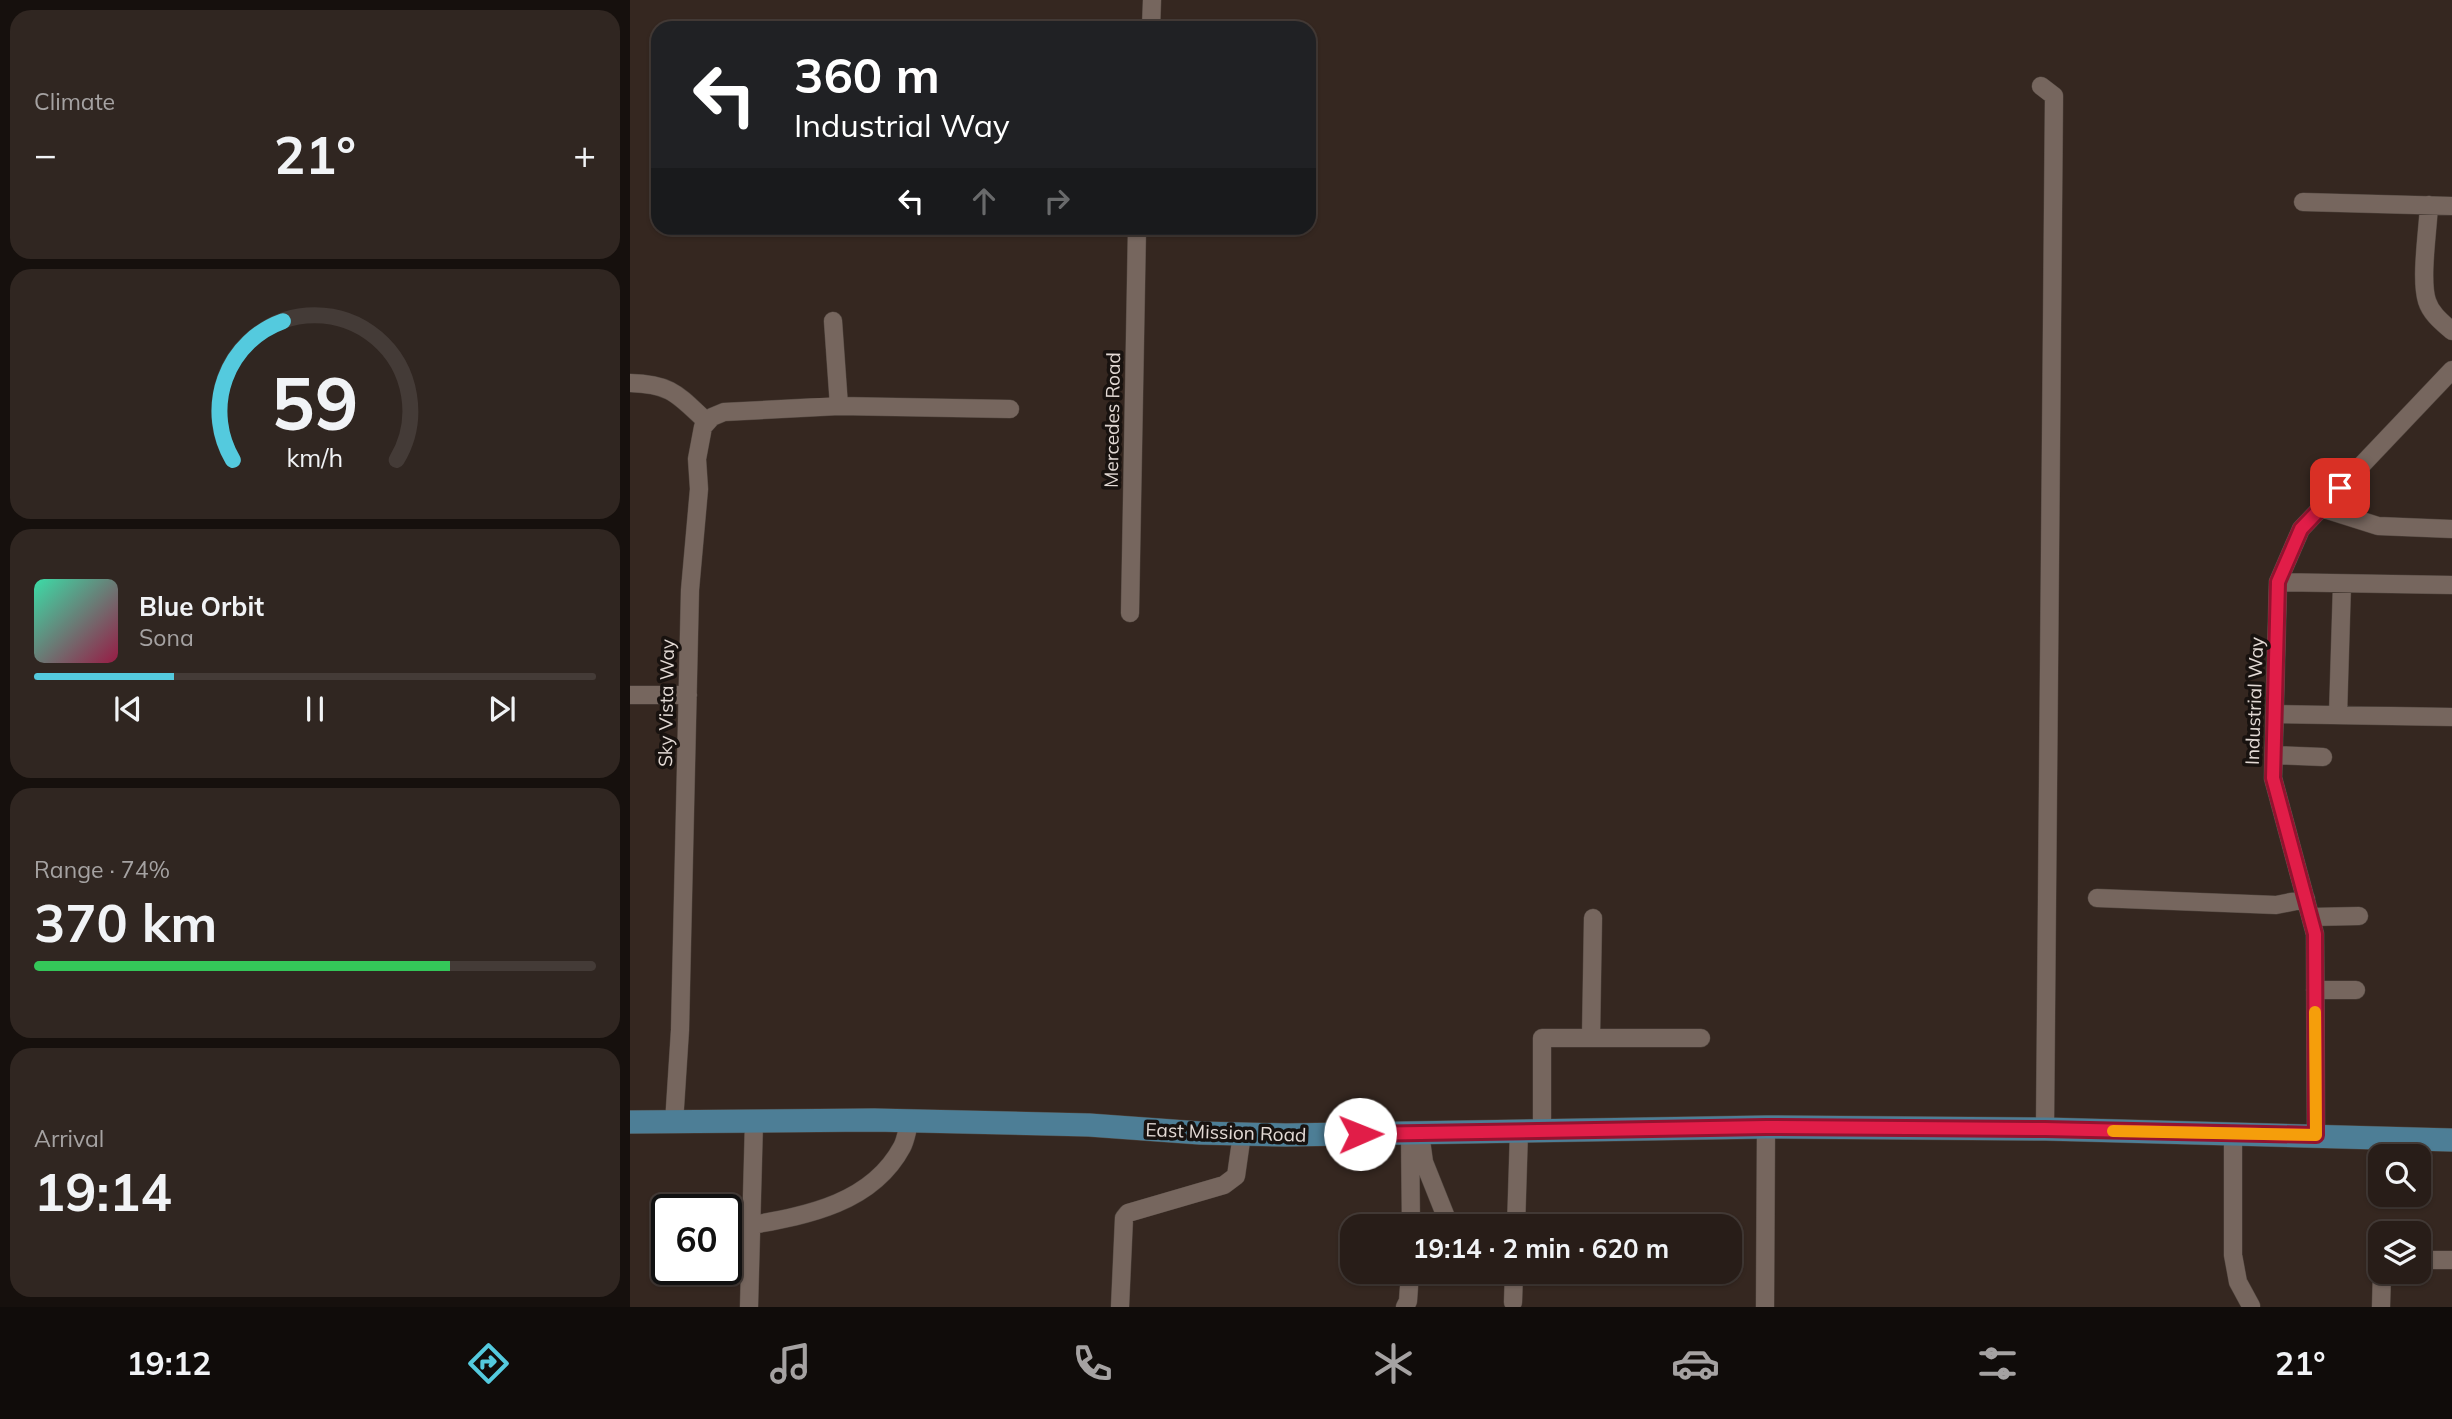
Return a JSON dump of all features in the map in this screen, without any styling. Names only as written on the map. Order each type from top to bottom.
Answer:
[{"type":"main road","name":"East Mission Road","points":[[630,1122],[910,1121],[1089,1125],[1242,1134],[1766,1127],[2045,1129],[2452,1140]]},
{"type":"street","points":[[1151,21],[1152,0]]},
{"type":"street","points":[[2041,86],[2054,96],[2045,1129]]},
{"type":"street","points":[[2304,202],[2452,206]]},
{"type":"street","points":[[2430,205],[2425,284],[2427,302],[2434,314],[2452,331]]},
{"type":"street","name":"Mercedes Road","points":[[1130,613],[1136,235]]},
{"type":"street","points":[[833,321],[839,406]]},
{"type":"street","name":"Industrial Way","points":[[2316,1135],[2315,934],[2273,778],[2278,582],[2301,529],[2452,370]]},
{"type":"street","points":[[630,383],[652,383],[667,387],[707,422],[724,412],[839,406],[1010,409]]},
{"type":"street","name":"Sky Vista Way","points":[[674,1123],[680,1030],[690,590],[699,489],[697,458],[703,427],[707,422]]},
{"type":"street","points":[[2321,508],[2378,526],[2452,529]]},
{"type":"street","points":[[2278,582],[2452,585]]},
{"type":"street","points":[[2338,715],[2342,584]]},
{"type":"street","points":[[630,695],[688,695]]},
{"type":"street","points":[[2275,714],[2452,718]]},
{"type":"street","points":[[2274,755],[2323,757]]},
{"type":"street","points":[[2097,898],[2276,905],[2306,899]]},
{"type":"street","points":[[2311,917],[2359,916]]},
{"type":"street","points":[[1591,1038],[1593,918]]},
{"type":"street","points":[[2315,990],[2356,990]]},
{"type":"street","points":[[1542,1131],[1542,1038],[1701,1038]]},
{"type":"street","points":[[751,1225],[814,1213],[854,1196],[885,1171],[902,1146],[910,1121]]},
{"type":"street","points":[[749,1307],[754,1122]]},
{"type":"street","points":[[1765,1307],[1766,1127]]},
{"type":"street","points":[[1517,1214],[1519,1131]]},
{"type":"street","points":[[1412,1214],[1415,1133]]},
{"type":"street","points":[[1415,1133],[1445,1214]]},
{"type":"street","points":[[2233,1133],[2233,1255],[2238,1282],[2250,1306]]},
{"type":"street","points":[[1120,1307],[1124,1218],[1128,1213],[1224,1185],[1236,1176],[1242,1134]]},
{"type":"street","points":[[2431,1259],[2452,1260]]},
{"type":"street","points":[[1405,1307],[1409,1284]]},
{"type":"street","points":[[1513,1302],[1514,1284]]},
{"type":"street","points":[[2381,1307],[2382,1284]]},
{"type":"slow traffic","points":[[2113,1131],[2316,1135],[2315,1012]]},
{"type":"route","points":[[1360,1134],[1766,1127],[2316,1135],[2315,934],[2273,778],[2278,582],[2301,529],[2340,488]]}]
